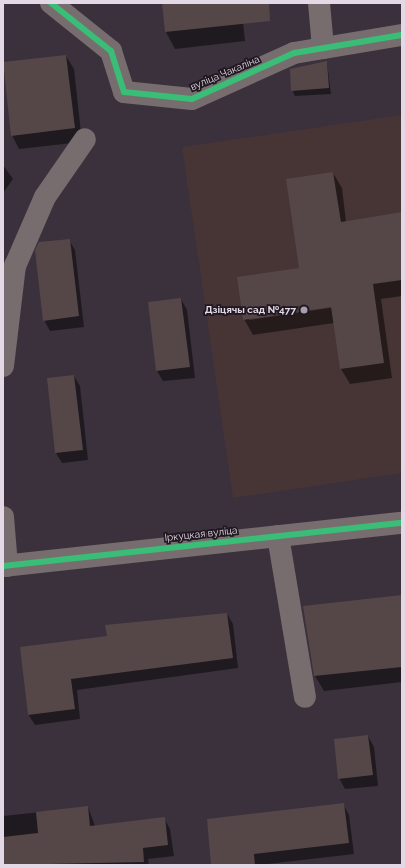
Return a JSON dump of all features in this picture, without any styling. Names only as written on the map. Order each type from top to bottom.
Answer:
[{"type":"street","name":"вуліца Чакаліна","points":[[51,3],[111,51],[124,92],[192,99],[294,53],[402,35]]},
{"type":"street","points":[[319,3],[323,48]]},
{"type":"street","points":[[3,366],[15,266],[45,197],[85,139]]},
{"type":"street","points":[[3,517],[5,566]]},
{"type":"street","name":"Іркуцкая вуліца","points":[[5,566],[402,523]]},
{"type":"street","points":[[278,536],[305,697]]},
{"type":"shaded area","name":"Дзіцячы сад №477","points":[[402,115],[402,473],[233,498],[182,147]]},
{"type":"building","points":[[162,3],[269,3],[270,21],[165,32]]},
{"type":"building","points":[[66,55],[75,128],[11,136],[3,62]]},
{"type":"building","points":[[327,61],[329,88],[291,91],[290,69]]},
{"type":"building","points":[[333,172],[341,222],[402,212],[402,280],[373,284],[384,363],[340,369],[331,307],[243,320],[237,277],[299,268],[286,179]]},
{"type":"building","points":[[70,239],[79,316],[43,321],[35,250],[39,242]]},
{"type":"building","points":[[181,298],[190,367],[156,371],[148,302]]},
{"type":"building","points":[[74,375],[83,450],[55,453],[47,378]]},
{"type":"building","points":[[402,595],[402,667],[314,676],[303,606]]},
{"type":"building","points":[[227,613],[233,658],[71,679],[75,709],[28,715],[20,647],[107,636],[105,625]]},
{"type":"building","points":[[368,735],[373,775],[338,779],[334,739]]},
{"type":"building","points":[[344,803],[349,843],[254,854],[255,865],[211,865],[207,819]]},
{"type":"building","points":[[88,806],[90,826],[165,817],[168,845],[143,848],[144,862],[3,865],[3,837],[38,833],[36,812]]},
{"type":"cycle path","points":[[51,3],[111,51],[124,92],[192,99],[294,53],[402,35]]},
{"type":"cycle path","points":[[3,566],[402,523]]},
{"type":"place","name":"Дзіцячы сад №477","points":[[304,310]]}]
